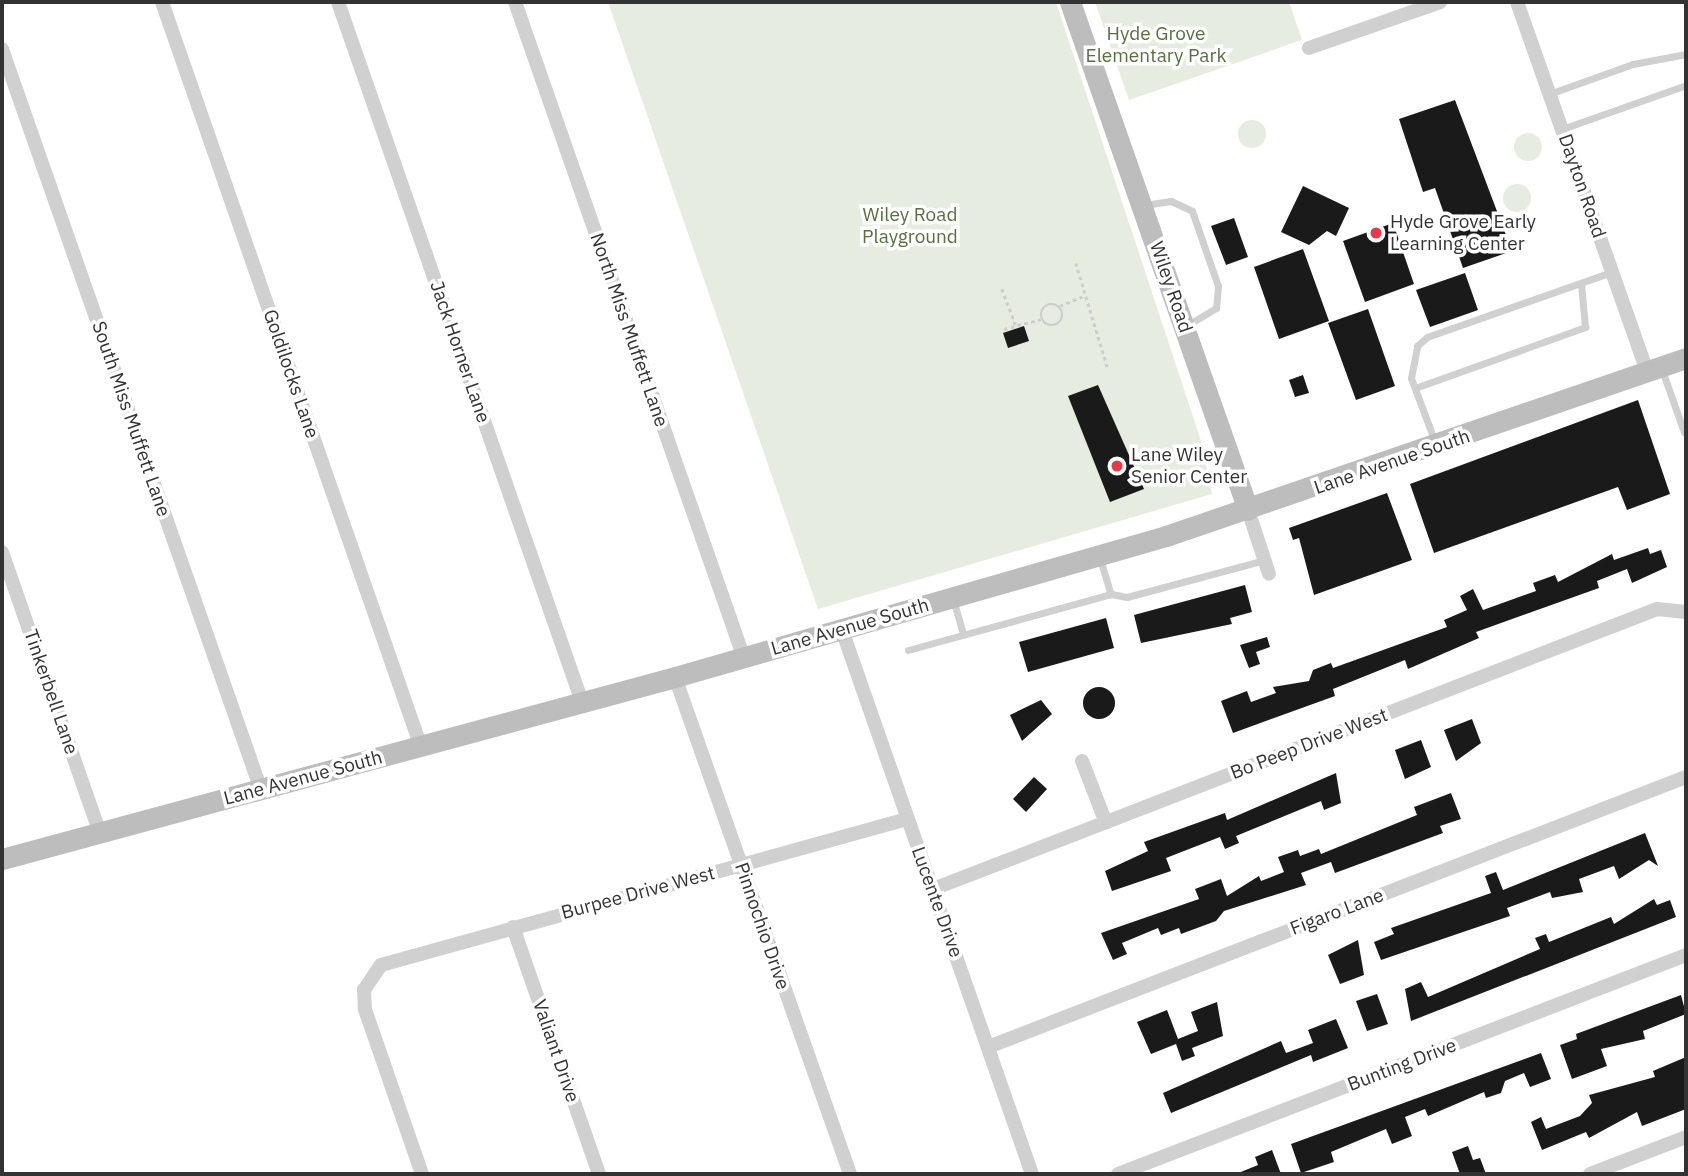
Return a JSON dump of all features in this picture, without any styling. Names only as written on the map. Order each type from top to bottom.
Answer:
[{"type":"main road","name":"Wiley Road","points":[[1070,2],[1248,510]]},
{"type":"main road","name":"Lane Avenue South","points":[[2,859],[675,677],[1099,555],[1248,510],[1686,358]]},
{"type":"street","name":"Goldilocks Lane","points":[[162,2],[421,747]]},
{"type":"street","name":"Jack Horner Lane","points":[[338,2],[582,702]]},
{"type":"street","name":"North Miss Muffett Lane","points":[[515,2],[744,657]]},
{"type":"street","points":[[1309,48],[1440,2]]},
{"type":"street","name":"Dayton Road","points":[[1517,2],[1612,272],[1654,369]]},
{"type":"street","name":"South Miss Muffett Lane","points":[[2,49],[261,790]]},
{"type":"street","name":"Wiley Road","points":[[1248,510],[1267,567]]},
{"type":"street","name":"Tinkerbell Lane","points":[[2,552],[100,833]]},
{"type":"street","name":"Bo Peep Drive West","points":[[933,888],[1657,609],[1686,612]]},
{"type":"street","name":"Lucente Drive","points":[[842,630],[1032,1174]]},
{"type":"street","name":"Pinnochio Drive","points":[[675,677],[850,1174]]},
{"type":"street","points":[[1082,761],[1106,823]]},
{"type":"street","name":"Figaro Lane","points":[[988,1047],[1686,777]]},
{"type":"street","name":"Burpee Drive West","points":[[422,1174],[365,1009],[364,990],[372,974],[394,959],[907,819]]},
{"type":"street","name":"Valiant Drive","points":[[513,927],[599,1174]]},
{"type":"street","name":"Bunting Drive","points":[[1118,1174],[1686,955]]},
{"type":"street","points":[[1590,1174],[1686,1137]]},
{"type":"lane","points":[[1549,94],[1633,64],[1686,54]]},
{"type":"lane","points":[[1562,130],[1686,85]]},
{"type":"lane","points":[[1142,206],[1171,201],[1192,211],[1218,286],[1216,308],[1185,327]]},
{"type":"lane","points":[[1437,446],[1415,388],[1410,362],[1427,337],[1612,272]]},
{"type":"lane","points":[[1415,388],[1585,327],[1581,284]]},
{"type":"lane","points":[[1654,369],[1684,432]]},
{"type":"lane","points":[[1099,555],[1111,594]]},
{"type":"lane","points":[[908,650],[1111,594],[1127,597],[1267,567]]},
{"type":"lane","points":[[953,598],[962,635]]},
{"type":"path","points":[[1076,263],[1108,369]]},
{"type":"path","points":[[1002,289],[1016,325]]},
{"type":"path","points":[[1041,319],[1046,305],[1060,307],[1086,295]]},
{"type":"path","points":[[1004,329],[1041,319],[1057,326],[1063,317],[1060,307]]},
{"type":"green space","name":"Wiley Road Playground","points":[[608,2],[1056,2],[1201,441],[1212,494],[818,609]]},
{"type":"green space","name":"Hyde Grove Elementary Park","points":[[1095,2],[1289,2],[1302,40],[1129,100]]},
{"type":"green space","points":[[1252,120],[1262,124],[1266,134],[1262,144],[1252,148],[1242,144],[1238,134],[1242,124]]},
{"type":"green space","points":[[1528,133],[1538,137],[1542,147],[1538,157],[1528,161],[1518,157],[1514,147],[1518,137]]},
{"type":"green space","points":[[1517,184],[1527,188],[1531,198],[1527,208],[1517,212],[1507,208],[1503,198],[1507,188]]},
{"type":"building","points":[[1455,100],[1512,251],[1463,268],[1435,188],[1423,192],[1399,119]]},
{"type":"building","points":[[1303,186],[1349,208],[1336,236],[1327,231],[1309,245],[1281,232]]},
{"type":"building","points":[[1234,218],[1248,257],[1226,265],[1211,226]]},
{"type":"building","points":[[1393,223],[1414,284],[1365,302],[1343,241]]},
{"type":"building","points":[[1303,249],[1329,321],[1279,339],[1254,267]]},
{"type":"building","points":[[1465,273],[1478,310],[1430,327],[1416,290]]},
{"type":"building","points":[[1368,309],[1395,386],[1356,400],[1328,323]]},
{"type":"building","points":[[1024,326],[1029,341],[1008,348],[1003,333]]},
{"type":"building","points":[[1303,375],[1309,393],[1295,397],[1289,380]]},
{"type":"building","points":[[1098,385],[1144,489],[1110,502],[1068,396]]},
{"type":"building","points":[[1638,400],[1670,494],[1627,510],[1618,487],[1434,553],[1410,484]]},
{"type":"building","points":[[1387,493],[1412,560],[1314,595],[1299,538],[1293,540],[1289,528]]},
{"type":"building","points":[[1648,548],[1650,554],[1661,550],[1667,567],[1632,583],[1627,569],[1597,581],[1599,588],[1476,632],[1479,638],[1408,669],[1405,660],[1333,689],[1335,696],[1233,733],[1221,701],[1247,691],[1251,702],[1276,693],[1273,687],[1309,681],[1313,670],[1331,663],[1333,668],[1447,627],[1444,620],[1467,610],[1460,596],[1473,589],[1483,610],[1536,591],[1533,583],[1555,575],[1558,582],[1612,554],[1614,560]]},
{"type":"building","points":[[1245,585],[1252,612],[1230,618],[1232,624],[1141,643],[1134,615]]},
{"type":"building","points":[[1106,618],[1114,648],[1028,672],[1019,642]]},
{"type":"building","points":[[1267,637],[1270,647],[1256,652],[1260,664],[1249,668],[1240,645]]},
{"type":"building","points":[[1099,687],[1110,692],[1115,703],[1110,714],[1099,719],[1088,714],[1083,703],[1088,692]]},
{"type":"building","points":[[1041,700],[1052,714],[1022,741],[1010,715]]},
{"type":"building","points":[[1472,719],[1481,743],[1456,761],[1444,730]]},
{"type":"building","points":[[1421,740],[1431,767],[1405,779],[1395,750]]},
{"type":"building","points":[[1336,773],[1341,803],[1324,810],[1321,801],[1236,836],[1239,843],[1225,849],[1220,837],[1166,858],[1171,871],[1112,891],[1105,871],[1148,851],[1144,842],[1225,813],[1227,820]]},
{"type":"building","points":[[1034,777],[1047,789],[1026,812],[1013,799]]},
{"type":"building","points":[[1451,793],[1461,819],[1440,826],[1443,833],[1335,873],[1331,862],[1301,873],[1306,885],[1224,911],[1216,921],[1181,934],[1179,928],[1161,935],[1158,928],[1122,943],[1127,954],[1113,960],[1101,933],[1199,899],[1195,889],[1221,879],[1227,896],[1259,876],[1261,881],[1284,872],[1278,857],[1298,850],[1300,856],[1319,849],[1321,854],[1417,815],[1414,807]]},
{"type":"building","points":[[1645,833],[1658,866],[1649,860],[1619,879],[1614,866],[1579,879],[1583,892],[1552,898],[1550,892],[1507,908],[1510,916],[1381,960],[1374,942],[1394,934],[1391,928],[1491,893],[1485,876],[1496,872],[1503,890]]},
{"type":"building","points":[[1654,899],[1657,905],[1670,900],[1676,917],[1411,1021],[1405,989],[1421,982],[1428,997],[1540,949],[1535,938],[1546,934],[1549,942],[1611,917],[1614,924]]},
{"type":"building","points":[[1358,940],[1364,975],[1340,984],[1328,955]]},
{"type":"building","points":[[1377,994],[1388,1024],[1367,1031],[1356,1001]]},
{"type":"building","points":[[1681,995],[1686,1014],[1643,1031],[1645,1039],[1601,1049],[1607,1066],[1572,1079],[1560,1045],[1577,1039],[1576,1034]]},
{"type":"building","points":[[1217,1002],[1223,1036],[1192,1048],[1195,1056],[1182,1061],[1176,1044],[1151,1054],[1137,1022],[1167,1010],[1178,1039],[1198,1031],[1191,1012]]},
{"type":"building","points":[[1336,1019],[1348,1048],[1313,1062],[1311,1055],[1171,1113],[1163,1093],[1281,1041],[1286,1053],[1313,1043],[1308,1030]]},
{"type":"building","points":[[1541,1053],[1551,1079],[1530,1087],[1524,1073],[1505,1081],[1501,1093],[1486,1098],[1484,1092],[1428,1116],[1425,1109],[1405,1117],[1412,1136],[1392,1144],[1386,1129],[1331,1152],[1334,1162],[1301,1173],[1291,1144]]},
{"type":"building","points":[[1686,1057],[1686,1109],[1642,1126],[1637,1112],[1589,1138],[1586,1132],[1542,1150],[1531,1122],[1541,1117],[1546,1129],[1580,1116],[1592,1103],[1589,1095],[1655,1077],[1653,1071]]},
{"type":"building","points":[[1468,1146],[1473,1160],[1480,1158],[1486,1174],[1460,1174],[1452,1152]]},
{"type":"building","points":[[1272,1150],[1281,1174],[1236,1174],[1258,1165],[1255,1157]]},
{"type":"place","name":"Hyde Grove Early Learning Center","points":[[1376,233]]},
{"type":"place","name":"Lane Wiley Senior Center","points":[[1117,466]]}]
